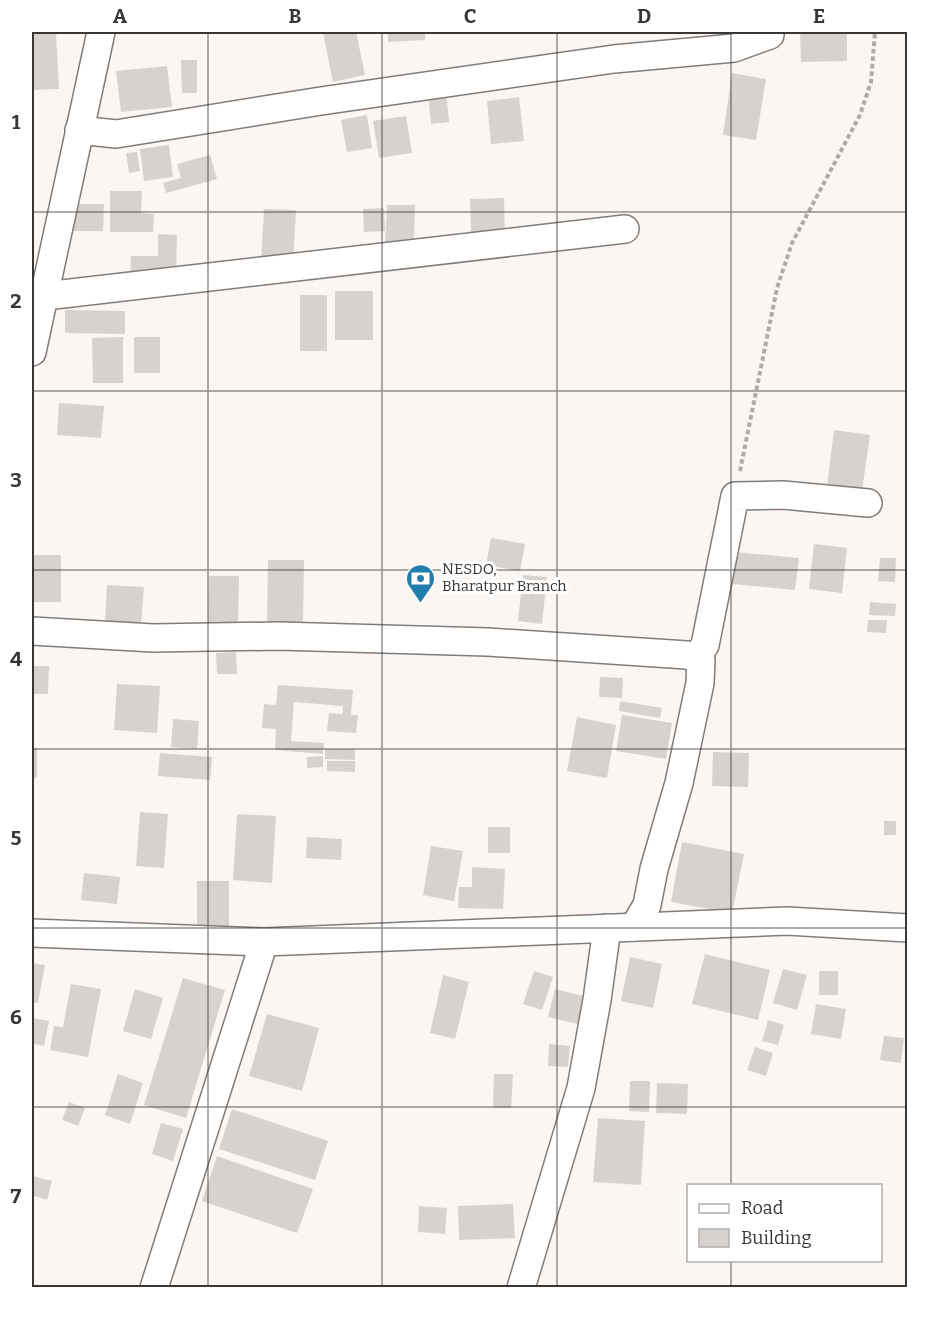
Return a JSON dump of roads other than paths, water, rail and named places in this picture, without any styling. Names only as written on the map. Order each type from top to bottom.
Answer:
[{"type":"street","points":[[32,352],[101,32]]},
{"type":"street","points":[[79,130],[116,134],[321,101],[615,59],[734,48],[770,35],[770,32]]},
{"type":"street","points":[[45,296],[625,229]]},
{"type":"street","points":[[696,658],[705,645],[735,495],[783,495],[868,503]]},
{"type":"street","points":[[32,631],[153,638],[279,636],[499,642],[687,655],[701,660],[700,683],[679,783],[654,868],[647,905],[634,927]]},
{"type":"street","points":[[32,933],[264,942],[787,921],[908,928]]},
{"type":"street","points":[[521,1287],[581,1088],[607,928]]},
{"type":"street","points":[[154,1287],[264,942]]},
{"type":"place","name":"NESDO, Bharatpur Branch","points":[[421,604]]}]
